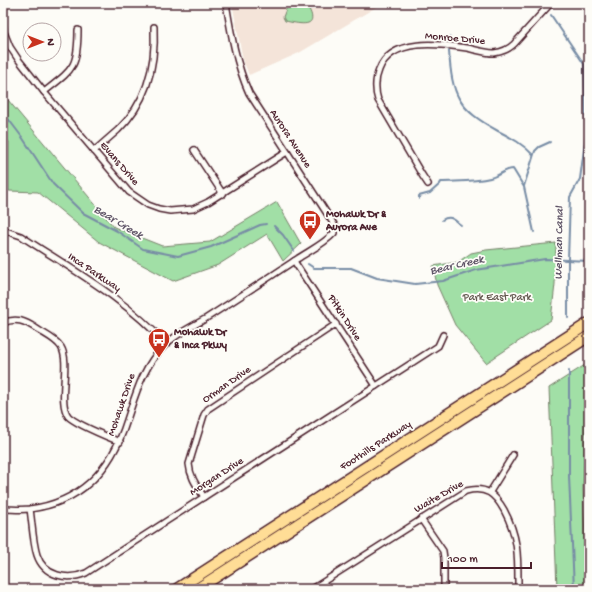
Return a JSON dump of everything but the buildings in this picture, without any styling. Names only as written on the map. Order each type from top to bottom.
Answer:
[{"type":"highway","name":"Foothills Parkway","points":[[177,589],[559,344],[589,323]]},
{"type":"highway","name":"Foothills Parkway","points":[[196,589],[589,336]]},
{"type":"street","name":"Aurora Avenue","points":[[226,3],[234,50],[249,93],[335,226],[334,233],[330,237],[294,261]]},
{"type":"street","name":"Monroe Drive","points":[[428,184],[378,100],[376,89],[377,74],[380,65],[391,54],[407,46],[443,46],[494,53],[509,48],[551,3]]},
{"type":"street","name":"Evans Drive","points":[[3,25],[10,47],[44,92],[129,192],[143,202],[159,209],[176,211],[193,209],[223,194],[287,152]]},
{"type":"street","points":[[94,151],[118,130],[137,106],[144,92],[150,77],[154,57],[154,28]]},
{"type":"street","points":[[44,92],[66,74],[72,67],[78,50],[78,30]]},
{"type":"street","points":[[194,150],[223,194]]},
{"type":"street","name":"Inca Parkway","points":[[3,230],[21,236],[124,304],[166,344]]},
{"type":"street","name":"Pitkin Drive","points":[[294,261],[376,386]]},
{"type":"street","name":"Mohawk Drive","points":[[3,509],[30,509],[59,502],[85,487],[109,462],[120,442],[140,380],[146,368],[158,352],[179,334],[294,261]]},
{"type":"street","points":[[3,323],[9,320],[23,321],[61,346],[64,358],[66,417],[120,442]]},
{"type":"street","name":"Orman Drive","points":[[204,497],[192,479],[189,464],[204,415],[208,409],[336,324]]},
{"type":"street","name":"Morgan Drive","points":[[30,509],[37,554],[40,562],[47,570],[54,574],[70,578],[86,573],[438,346],[443,335]]},
{"type":"street","points":[[513,455],[490,492],[500,503],[515,536],[518,554],[518,589]]},
{"type":"street","name":"Waite Drive","points":[[312,589],[466,491],[481,489],[490,492]]},
{"type":"street","points":[[421,519],[442,551],[444,558],[444,589]]},
{"type":"shaded area","points":[[232,3],[383,3],[299,53],[249,75],[243,60]]},
{"type":"green space","points":[[288,4],[299,4],[309,9],[312,16],[309,23],[300,24],[285,21],[283,17]]},
{"type":"green space","points":[[3,94],[114,227],[162,246],[210,242],[277,202],[301,244],[283,261],[267,234],[218,265],[173,281],[99,242],[38,192],[9,191],[9,142],[3,135]]},
{"type":"green space","name":"Park East Park","points":[[556,243],[555,284],[551,320],[486,363],[455,325],[437,285],[433,266],[458,262],[471,253],[486,250]]},
{"type":"green space","points":[[588,363],[583,489],[587,589],[557,589],[549,388]]},
{"type":"waterway","name":"Wellman Canal","points":[[551,15],[584,64],[586,135],[580,179],[570,197],[568,318]]},
{"type":"waterway","points":[[449,41],[450,37]]},
{"type":"waterway","points":[[449,51],[450,66],[455,90],[466,108],[474,116],[521,144],[533,155]]},
{"type":"waterway","name":"Bear Creek","points":[[3,112],[22,137],[53,184],[83,213],[117,231],[143,249],[178,256],[211,247],[260,225],[266,224]]},
{"type":"waterway","points":[[524,186],[535,151],[539,147],[550,142]]},
{"type":"waterway","points":[[419,199],[419,196],[430,193],[441,182],[484,179],[513,169],[524,187],[534,232]]},
{"type":"waterway","points":[[442,220],[445,218],[450,218],[461,225]]},
{"type":"waterway","name":"Bear Creek","points":[[274,226],[283,235],[294,251]]},
{"type":"waterway","name":"Bear Creek","points":[[308,264],[314,268],[351,268],[377,278],[415,284],[443,281],[476,270],[545,259],[589,261]]},
{"type":"waterway","name":"Wellman Canal","points":[[569,371],[569,476],[574,589]]},
{"type":"place","name":"Mohawk Dr & Aurora Ave","points":[[310,240]]},
{"type":"place","name":"Mohawk Dr & Inca Pkwy","points":[[159,358]]}]
